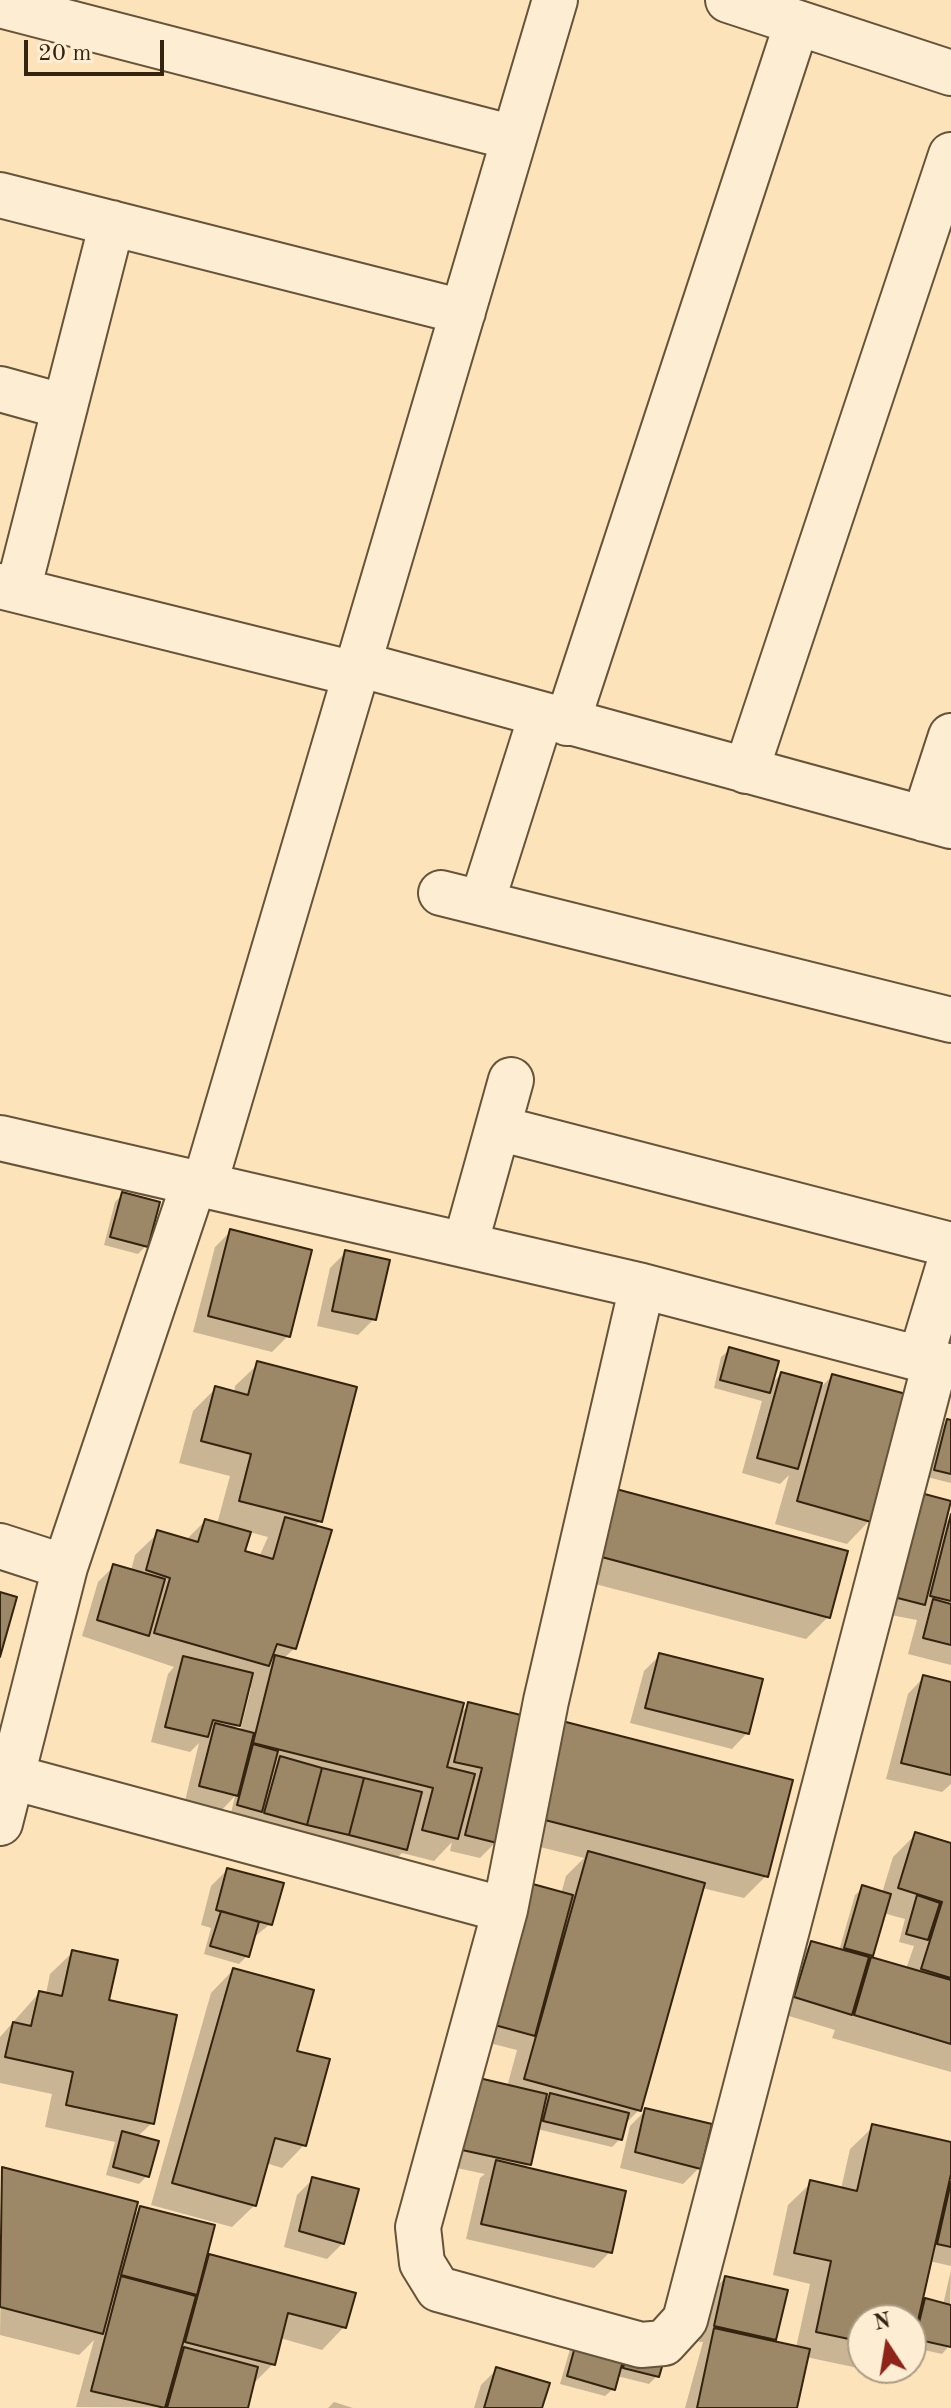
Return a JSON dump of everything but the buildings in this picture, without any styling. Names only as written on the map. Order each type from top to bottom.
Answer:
[{"type":"street","points":[[0,1823],[65,1567],[199,1185],[357,669],[555,0]]},
{"type":"street","points":[[728,0],[951,73]]},
{"type":"street","points":[[0,5],[514,138]]},
{"type":"street","points":[[797,23],[554,720],[462,897],[951,1020]]},
{"type":"street","points":[[746,771],[951,155]]},
{"type":"street","points":[[0,195],[463,312]]},
{"type":"street","points":[[112,223],[65,407],[9,588],[357,669],[937,822],[951,736]]},
{"type":"street","points":[[0,389],[65,407]]},
{"type":"street","points":[[465,1245],[511,1080]]},
{"type":"street","points":[[498,1128],[951,1245]]},
{"type":"street","points":[[0,1138],[642,1286],[935,1363]]},
{"type":"street","points":[[642,1286],[546,1701],[505,1910],[418,2227],[422,2263],[438,2289],[641,2345],[664,2343],[685,2320],[935,1363],[951,1258]]},
{"type":"street","points":[[0,1546],[65,1567]]},
{"type":"street","points":[[12,1777],[505,1910]]}]
